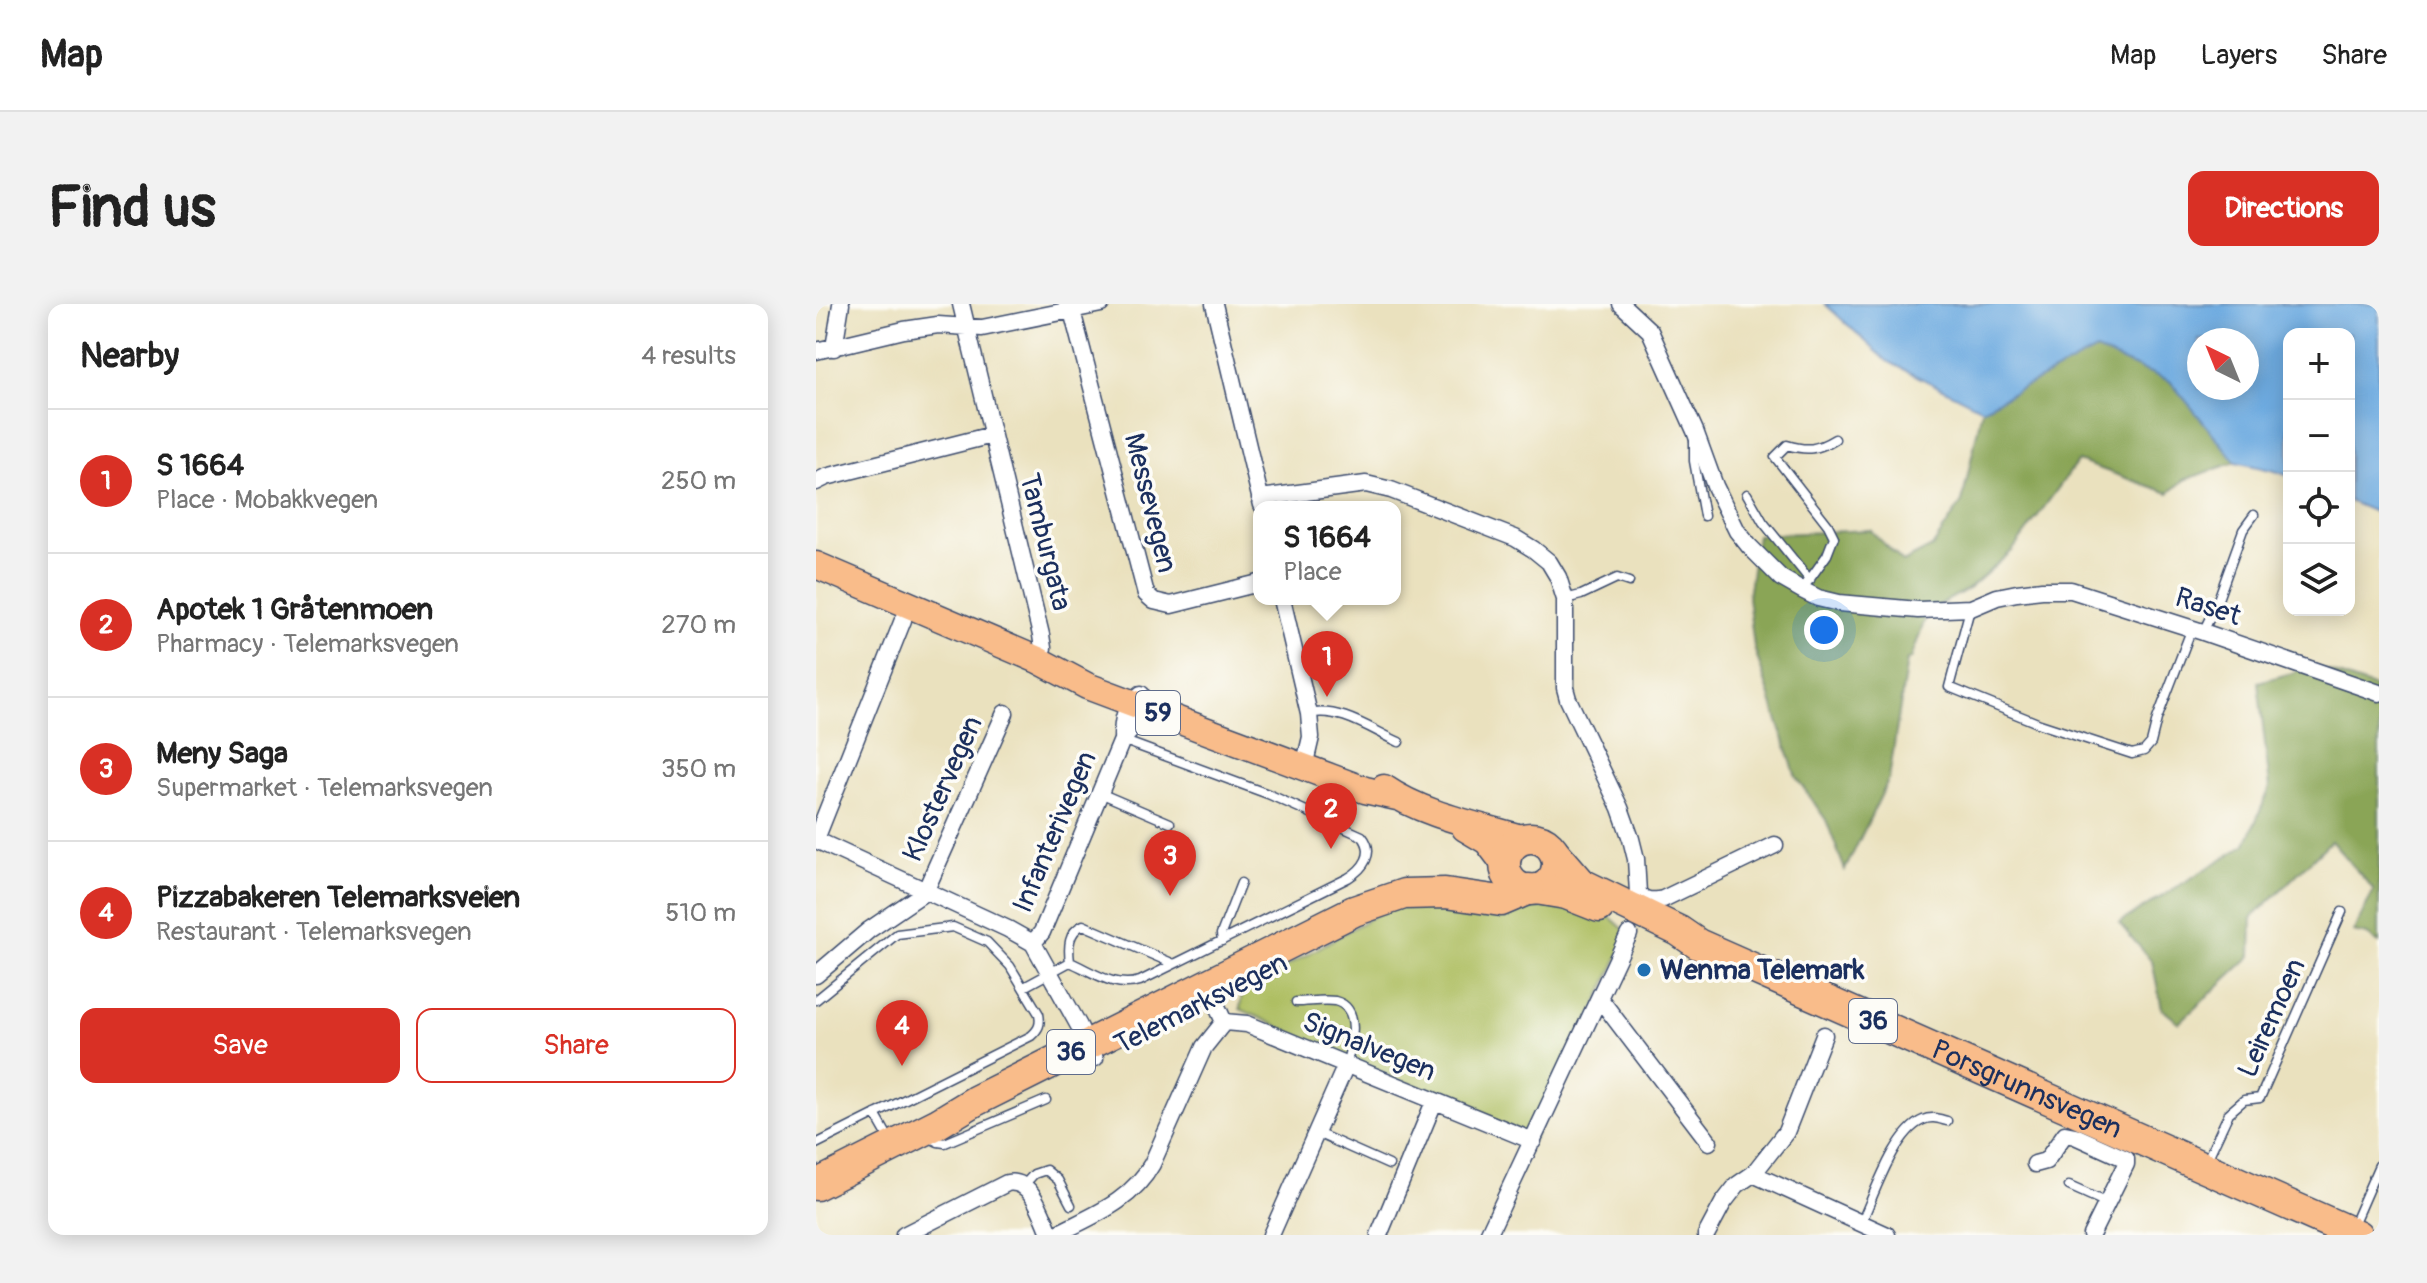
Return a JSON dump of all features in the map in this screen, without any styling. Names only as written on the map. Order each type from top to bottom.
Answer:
[{"type":"highway","name":"Porsgrunnsvegen","points":[[1524,839],[1540,839],[1552,847],[1582,884],[1679,931],[1698,944],[2354,1233]]},
{"type":"highway","name":"36","points":[[1506,867],[1511,848],[1524,839]]},
{"type":"highway","points":[[1532,889],[1549,882],[1554,876],[1556,854]]},
{"type":"highway","name":"Porsgrunnsvegen","points":[[1506,867],[1515,884],[1566,894],[1677,940],[1698,944]]},
{"type":"highway","name":"Telemarksvegen","points":[[1462,895],[1497,879],[1506,867]]},
{"type":"highway","name":"Telemarksvegen","points":[[816,1185],[975,1101],[1215,1002],[1354,911],[1404,894],[1462,895],[1501,901],[1532,889]]},
{"type":"main road","name":"Porsgrunnsvegen","points":[[816,565],[1041,662],[1092,676],[1139,702],[1305,761],[1365,790],[1397,797],[1441,815],[1524,839]]},
{"type":"main road","name":"Porsgrunnsvegen","points":[[1441,815],[1487,841],[1506,867]]},
{"type":"street","points":[[834,348],[841,304]]},
{"type":"street","name":"Tamburgata","points":[[961,304],[1041,635],[1041,662]]},
{"type":"street","points":[[816,351],[904,330],[938,325],[982,328],[1101,304]]},
{"type":"street","points":[[1214,304],[1261,501]]},
{"type":"street","name":"Raset","points":[[1621,304],[1650,331],[1737,531],[1781,578],[1806,585],[1818,598],[1839,603],[1918,610],[1971,608],[2017,593],[2071,590],[2379,693]]},
{"type":"street","name":"Messevegen","points":[[1072,311],[1146,594],[1154,601],[1171,605],[1253,584]]},
{"type":"street","points":[[816,482],[992,435]]},
{"type":"street","points":[[1267,501],[1366,484],[1391,490],[1515,538],[1549,562],[1565,599],[1565,688],[1568,699],[1620,808],[1636,859],[1638,893],[1644,900],[1663,899],[1775,845]]},
{"type":"street","points":[[1283,605],[1309,714],[1311,737],[1305,761]]},
{"type":"street","name":"Infanterivegen","points":[[903,620],[816,840],[1033,943],[1091,1051]]},
{"type":"street","name":"Infanterivegen","points":[[1033,943],[1042,932],[1122,740],[1122,723],[1139,702]]},
{"type":"street","name":"Klostervegen","points":[[816,975],[869,930],[925,892],[1005,713]]},
{"type":"street","points":[[1489,1235],[1629,934]]},
{"type":"street","points":[[1600,999],[1709,1142]]},
{"type":"street","points":[[904,1235],[1016,1181],[1031,1194],[1053,1235],[1131,1193],[1142,1182],[1152,1164],[1204,1047],[1215,1002]]},
{"type":"street","name":"Signalvegen","points":[[1215,1002],[1247,1024],[1533,1141]]},
{"type":"street","points":[[1706,1235],[1723,1203],[1737,1185],[1753,1174],[1786,1132],[1824,1035]]},
{"type":"street","points":[[1271,1235],[1346,1065]]},
{"type":"street","points":[[1379,1235],[1434,1102]]},
{"type":"street","points":[[2035,1164],[2044,1163],[2065,1134],[2126,1159],[2091,1235]]},
{"type":"street","points":[[1753,1174],[1887,1235]]},
{"type":"lane","points":[[1695,431],[1694,461],[1704,516]]},
{"type":"lane","points":[[1747,494],[1806,585],[1832,548],[1833,532],[1775,457],[1787,445],[1812,450],[1835,439]]},
{"type":"lane","points":[[1971,608],[1949,687],[2040,724],[2132,754],[2144,751],[2151,743],[2157,719],[2197,630],[2216,605],[2243,530],[2254,515]]},
{"type":"lane","points":[[1565,599],[1617,578],[1629,582]]},
{"type":"lane","points":[[1309,714],[1320,711],[1335,713],[1399,742]]},
{"type":"lane","points":[[1070,962],[1118,984],[1128,985],[1357,872],[1365,863],[1368,853],[1367,841],[1362,836],[1268,794],[1122,740]]},
{"type":"lane","points":[[1098,797],[1170,823]]},
{"type":"lane","points":[[1222,941],[1221,934],[1241,883]]},
{"type":"lane","name":"Leiremoen","points":[[2205,1167],[2229,1113],[2244,1100],[2260,1098],[2342,912]]},
{"type":"lane","points":[[1070,962],[1068,948],[1073,933],[1083,925],[1174,964]]},
{"type":"lane","points":[[816,1000],[897,934],[953,927],[987,942],[1010,966],[1041,1021],[1038,1030],[1031,1036],[816,1144]]},
{"type":"lane","points":[[1024,987],[1070,962]]},
{"type":"lane","points":[[1296,1002],[1334,1001],[1347,1009],[1354,1030],[1346,1065]]},
{"type":"lane","points":[[929,1128],[932,1140],[945,1143],[1007,1112],[1046,1100]]},
{"type":"lane","points":[[875,1114],[893,1146]]},
{"type":"lane","points":[[1861,1223],[1896,1147],[1910,1129],[1922,1120],[1935,1117],[1947,1121]]},
{"type":"lane","points":[[1316,1133],[1389,1165]]},
{"type":"lane","points":[[2354,1233],[2379,1165]]},
{"type":"lane","points":[[1024,1185],[1034,1174],[1046,1170],[1058,1180],[1071,1205]]},
{"type":"lane","points":[[2069,1186],[2107,1203]]},
{"type":"green space","points":[[2096,350],[2170,381],[2236,462],[2184,480],[2169,493],[2078,461],[2012,551],[1970,588],[1928,611],[1911,659],[1907,660],[1889,779],[1845,870],[1826,820],[1796,777],[1754,647],[1748,597],[1757,535],[1870,530],[1903,562],[1932,547],[1962,502],[1982,409]]},
{"type":"green space","points":[[2309,665],[2379,689],[2379,943],[2367,935],[2353,932],[2374,890],[2331,841],[2252,918],[2251,956],[2179,1023],[2162,1009],[2152,961],[2119,923],[2246,844],[2270,788],[2258,682]]},
{"type":"green space","points":[[1557,898],[1610,917],[1629,934],[1533,1141],[1240,1009],[1242,992],[1388,908],[1410,904],[1442,909]]},
{"type":"water","points":[[1825,304],[2379,304],[2379,514],[2355,504],[2355,328],[2283,328],[2283,474],[2236,462],[2170,381],[2096,350],[1982,409],[1887,361]]},
{"type":"place","name":"S 1664","points":[[1327,697]]},
{"type":"place","name":"Apotek 1 Gråtenmoen","points":[[1331,849]]},
{"type":"place","name":"Meny Saga","points":[[1170,896]]},
{"type":"place","name":"Wenma Telemark","points":[[1644,970]]},
{"type":"place","name":"Pizzabakeren Telemarksveien","points":[[902,1066]]}]
